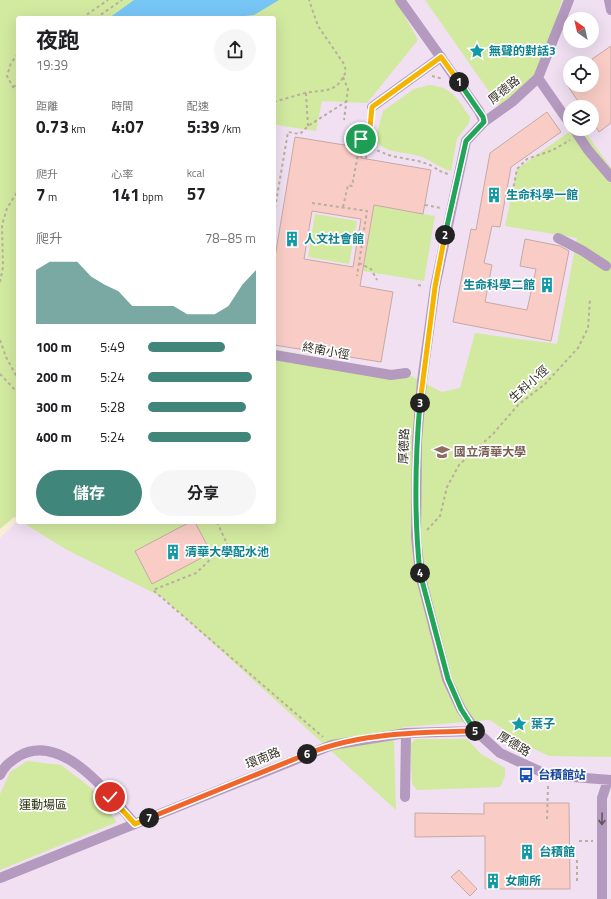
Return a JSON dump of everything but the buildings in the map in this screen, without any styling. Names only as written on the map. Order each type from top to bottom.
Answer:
[{"type":"lane","points":[[400,0],[479,111],[484,122]]},
{"type":"lane","name":"厚德路","points":[[569,0],[538,78],[512,102],[484,122],[466,141],[435,287],[422,381],[417,441],[416,537],[420,574],[448,679],[461,709],[476,731],[500,753],[548,775],[609,780],[602,798],[602,899]]},
{"type":"lane","points":[[609,0],[611,10]]},
{"type":"lane","points":[[372,107],[441,57]]},
{"type":"lane","points":[[538,78],[563,114]]},
{"type":"lane","points":[[579,136],[588,150],[611,177]]},
{"type":"lane","points":[[558,238],[583,251],[606,266]]},
{"type":"lane","name":"終南小徑","points":[[276,355],[374,373],[398,376],[406,373]]},
{"type":"lane","name":"環南路","points":[[0,878],[332,745],[406,733],[476,731]]},
{"type":"lane","points":[[406,733],[406,797]]},
{"type":"lane","points":[[0,775],[4,765],[27,752],[57,753],[86,770],[135,824]]},
{"type":"path","points":[[85,16],[108,0]]},
{"type":"path","points":[[99,16],[122,0]]},
{"type":"path","points":[[276,101],[306,93],[328,91],[338,84],[346,70],[344,64],[318,26],[309,0]]},
{"type":"path","points":[[16,57],[11,63],[7,76],[13,87],[16,89]]},
{"type":"path","points":[[343,77],[348,89],[344,120]]},
{"type":"path","points":[[306,93],[308,126]]},
{"type":"path","points":[[276,202],[288,132],[300,134],[308,126],[347,102]]},
{"type":"path","points":[[366,159],[372,107]]},
{"type":"path","points":[[521,198],[512,195],[517,169],[526,159],[553,150],[571,136]]},
{"type":"path","points":[[344,208],[348,185],[352,186],[361,139]]},
{"type":"path","points":[[360,145],[374,148],[380,152],[392,156],[433,167],[438,172],[444,173]]},
{"type":"path","points":[[0,282],[3,267],[2,225],[7,208],[16,194]]},
{"type":"path","points":[[312,203],[367,211],[357,276]]},
{"type":"path","points":[[425,205],[446,209]]},
{"type":"path","points":[[359,263],[371,270],[377,280]]},
{"type":"path","name":"生科小徑","points":[[424,533],[440,516],[447,487],[458,465],[493,434],[518,405],[545,384],[578,348],[588,328],[590,298]]},
{"type":"path","points":[[0,340],[6,357],[16,375]]},
{"type":"path","points":[[0,374],[16,391]]},
{"type":"path","points":[[218,524],[227,544],[196,573],[153,590],[332,745]]},
{"type":"path","points":[[547,819],[548,786]]},
{"type":"path","points":[[579,841],[594,841]]},
{"type":"path","points":[[577,859],[577,881]]},
{"type":"shaded area","name":"國立清華大學","points":[[0,0],[611,0],[611,899],[0,899],[0,538],[16,522],[16,524],[276,524],[276,16],[16,16],[16,56],[0,358]]},
{"type":"green space","points":[[0,0],[396,0],[418,40],[367,103],[322,101],[316,131],[276,125],[276,16],[16,16],[16,518],[14,517],[0,529]]},
{"type":"green space","points":[[425,0],[562,0],[538,78],[502,110]]},
{"type":"green space","points":[[429,85],[444,88],[449,91],[458,99],[470,117],[469,123],[457,139],[451,171],[422,157],[386,149],[375,141],[383,111],[414,89]]},
{"type":"green space","points":[[563,136],[588,136],[611,168],[611,757],[549,756],[524,744],[490,720],[403,727],[394,741],[396,810],[162,597],[67,550],[25,524],[276,524],[276,349],[409,375],[442,392],[460,388],[475,333],[557,344],[577,238],[505,226],[517,169]]},
{"type":"green space","points":[[374,205],[435,216],[424,281],[363,271]]},
{"type":"green space","points":[[315,214],[357,221],[349,264],[308,257]]},
{"type":"green space","points":[[416,739],[467,739],[481,754],[505,768],[505,776],[500,787],[417,790],[412,784],[410,744]]},
{"type":"green space","name":"運動場區","points":[[27,761],[61,765],[90,787],[117,822],[0,870],[0,794],[10,772]]},
{"type":"water","points":[[134,0],[279,0],[254,15],[245,16],[112,16]]},
{"type":"place","name":"無聲的對話3","points":[[477,51]]},
{"type":"place","name":"生命科學一館","points":[[494,195]]},
{"type":"place","name":"人文社會館","points":[[292,239]]},
{"type":"place","name":"生命科學二館","points":[[547,285]]},
{"type":"place","name":"國立清華大學","points":[[442,452]]},
{"type":"place","name":"清華大學配水池","points":[[173,552]]},
{"type":"place","name":"葉子","points":[[519,724]]},
{"type":"place","name":"台積館站","points":[[526,775]]},
{"type":"place","name":"台積館","points":[[527,852]]},
{"type":"place","name":"女廁所","points":[[493,881]]},
{"type":"route","points":[[110,797],[135,824],[332,745],[406,733],[476,731],[461,709],[448,679],[420,574],[416,537],[417,441],[422,381],[435,287],[460,164],[466,141],[484,122],[483,117],[441,57],[411,77],[372,107],[373,113],[368,147],[360,145],[361,139]]}]
